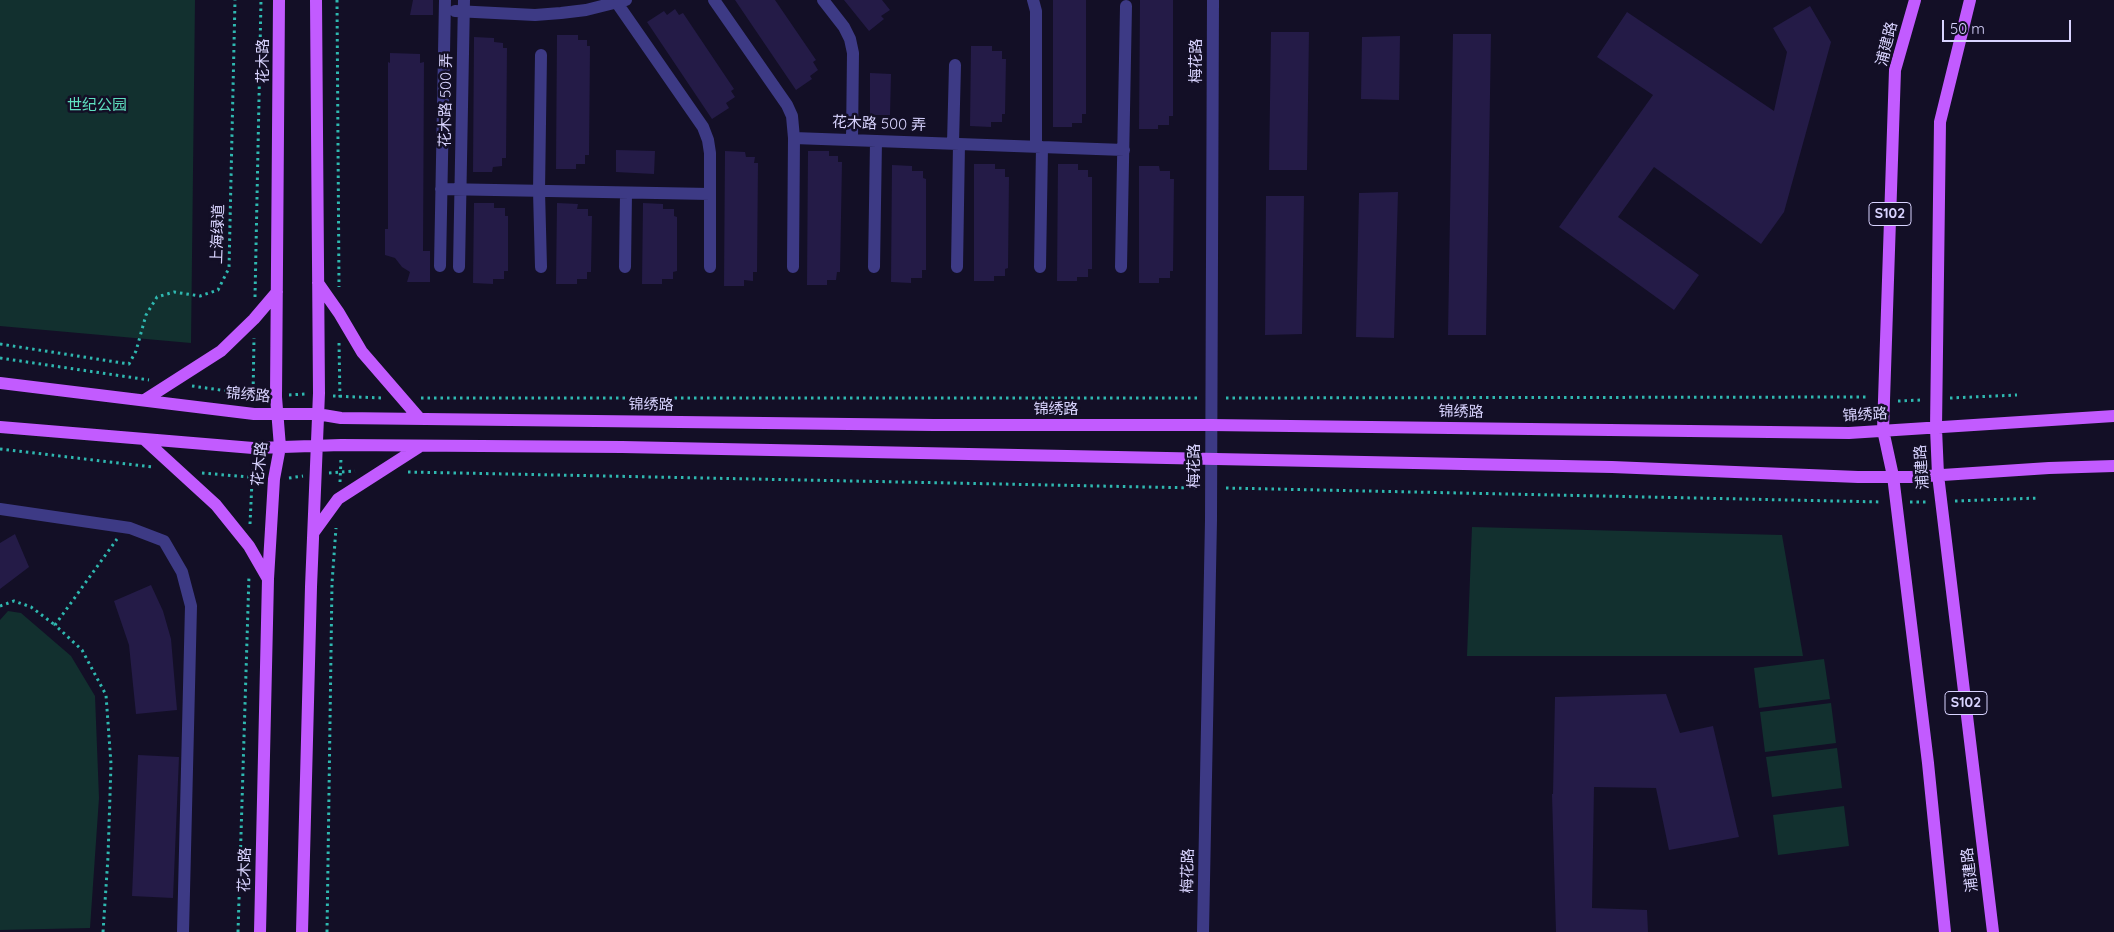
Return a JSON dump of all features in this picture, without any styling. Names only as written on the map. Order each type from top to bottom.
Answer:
[{"type":"main road","name":"花木路","points":[[260,932],[268,579],[274,479],[280,447],[276,397],[279,0]]},
{"type":"main road","points":[[302,932],[319,393],[316,0]]},
{"type":"main road","name":"浦建路","points":[[1915,0],[1895,70],[1883,430],[1893,476],[1928,763],[1945,932]]},
{"type":"main road","name":"浦建路","points":[[1970,0],[1940,122],[1936,428],[1938,475],[1994,932]]},
{"type":"main road","points":[[318,282],[362,352],[420,419]]},
{"type":"main road","points":[[146,400],[221,351],[254,319],[277,292]]},
{"type":"main road","name":"锦绣路","points":[[0,383],[254,414],[317,414],[341,418],[934,425],[1211,425],[1849,433],[2114,416]]},
{"type":"main road","points":[[0,427],[253,448],[341,445],[632,448],[1612,467],[1858,477],[2114,466]]},
{"type":"main road","points":[[145,440],[216,505],[250,546],[268,579]]},
{"type":"main road","points":[[314,532],[338,499],[419,447]]},
{"type":"street","points":[[714,0],[787,105],[792,116],[794,138],[793,267]]},
{"type":"street","points":[[823,0],[844,27],[850,39],[853,53],[852,140]]},
{"type":"street","points":[[1033,0],[1036,11],[1040,267]]},
{"type":"street","name":"梅花路","points":[[1203,932],[1211,488],[1213,0]]},
{"type":"street","points":[[440,266],[444,5],[464,5],[544,14],[586,10],[622,2],[703,127],[708,140],[710,153],[710,267]]},
{"type":"street","name":"花木路 500 弄","points":[[459,267],[464,5]]},
{"type":"street","points":[[1122,267],[1126,6]]},
{"type":"street","points":[[541,267],[539,191],[542,54]]},
{"type":"street","points":[[955,65],[957,267]]},
{"type":"street","name":"花木路 500 弄","points":[[794,138],[1124,150]]},
{"type":"street","points":[[874,267],[876,141]]},
{"type":"street","points":[[441,189],[710,194]]},
{"type":"street","points":[[625,267],[626,193]]},
{"type":"street","points":[[0,509],[126,527],[164,542],[182,572],[191,606],[182,932]]},
{"type":"path","name":"上海绿道","points":[[0,344],[129,364],[139,344],[146,315],[157,297],[174,292],[200,296],[218,290],[228,268],[235,0]]},
{"type":"path","points":[[254,414],[252,395],[261,0]]},
{"type":"path","points":[[337,0],[339,313]]},
{"type":"path","points":[[339,341],[341,418]]},
{"type":"path","points":[[0,358],[276,397],[319,393],[340,398],[1844,397],[1884,398],[1898,401],[2017,395]]},
{"type":"path","points":[[338,499],[341,445]]},
{"type":"path","points":[[238,932],[253,448]]},
{"type":"path","points":[[0,449],[179,471],[274,479],[340,471],[379,471],[1829,502],[1942,502],[2038,498]]},
{"type":"path","points":[[55,625],[126,527]]},
{"type":"path","points":[[327,932],[332,583],[336,527]]},
{"type":"path","points":[[0,606],[14,601],[31,607],[55,625],[82,650],[106,695],[110,773],[108,857],[103,932]]},
{"type":"green space","name":"世纪公园","points":[[0,0],[195,0],[191,343],[0,326]]},
{"type":"green space","points":[[1472,527],[1782,535],[1803,656],[1467,656]]},
{"type":"green space","points":[[8,611],[21,613],[71,656],[95,696],[99,798],[90,928],[0,930],[0,620]]},
{"type":"green space","points":[[1824,659],[1830,699],[1759,708],[1754,668]]},
{"type":"green space","points":[[1831,703],[1836,743],[1765,752],[1760,712]]},
{"type":"green space","points":[[1837,748],[1842,788],[1772,797],[1766,757]]},
{"type":"green space","points":[[1844,806],[1849,846],[1778,855],[1773,815]]},
{"type":"building","points":[[413,0],[433,0],[433,15],[410,15]]},
{"type":"building","points":[[735,0],[775,0],[816,60],[813,62],[818,70],[810,76],[812,79],[796,90]]},
{"type":"building","points":[[844,0],[882,0],[890,10],[881,16],[884,19],[869,31]]},
{"type":"building","points":[[1053,0],[1086,0],[1086,114],[1082,114],[1082,123],[1072,123],[1072,127],[1053,127]]},
{"type":"building","points":[[1140,0],[1173,0],[1173,116],[1169,116],[1169,125],[1158,125],[1158,129],[1139,129]]},
{"type":"building","points":[[1810,6],[1831,42],[1784,212],[1761,244],[1654,167],[1618,217],[1699,275],[1674,310],[1559,227],[1653,95],[1597,57],[1627,12],[1774,111],[1787,52],[1773,28]]},
{"type":"building","points":[[675,9],[679,15],[683,13],[734,89],[731,91],[735,97],[726,103],[729,108],[712,119],[647,22],[664,11],[667,15]]},
{"type":"building","points":[[1271,32],[1309,32],[1307,170],[1269,170]]},
{"type":"building","points":[[1453,34],[1491,34],[1486,335],[1448,335]]},
{"type":"building","points":[[557,35],[578,35],[578,40],[587,40],[587,46],[590,46],[589,155],[585,155],[585,164],[576,164],[576,169],[556,169]]},
{"type":"building","points":[[1400,36],[1399,100],[1361,99],[1362,37]]},
{"type":"building","points":[[474,37],[494,38],[494,42],[503,43],[503,48],[507,48],[506,158],[502,158],[502,166],[493,167],[492,172],[473,172]]},
{"type":"building","points":[[971,46],[992,46],[992,51],[1002,51],[1002,59],[1006,59],[1005,114],[1002,114],[1002,122],[991,122],[991,127],[970,126]]},
{"type":"building","points":[[390,53],[420,54],[420,63],[424,62],[423,251],[430,251],[430,282],[407,282],[410,272],[402,267],[395,258],[385,255],[385,229],[388,229],[388,62],[390,63]]},
{"type":"building","points":[[870,73],[891,74],[890,115],[870,115]]},
{"type":"building","points":[[616,150],[655,151],[654,174],[616,172]]},
{"type":"building","points":[[725,151],[745,152],[746,157],[755,157],[754,163],[758,163],[757,272],[753,272],[753,281],[744,280],[744,286],[724,286]]},
{"type":"building","points":[[808,151],[829,151],[829,156],[838,156],[838,162],[842,162],[840,272],[837,272],[836,280],[827,280],[827,285],[807,285]]},
{"type":"building","points":[[974,164],[995,164],[995,169],[1005,169],[1005,177],[1009,177],[1008,268],[1005,269],[1005,276],[994,276],[994,281],[974,281]]},
{"type":"building","points":[[1058,164],[1078,164],[1078,170],[1088,170],[1088,177],[1092,177],[1092,269],[1088,269],[1088,277],[1077,277],[1077,281],[1057,281]]},
{"type":"building","points":[[892,165],[912,166],[912,171],[923,171],[923,178],[926,179],[926,270],[922,270],[922,278],[911,278],[911,283],[891,282]]},
{"type":"building","points":[[1139,166],[1159,166],[1160,171],[1170,171],[1170,179],[1174,179],[1173,271],[1170,271],[1170,278],[1159,278],[1159,283],[1139,283]]},
{"type":"building","points":[[1398,192],[1394,338],[1356,337],[1359,193]]},
{"type":"building","points":[[1266,196],[1304,196],[1302,334],[1265,335]]},
{"type":"building","points":[[474,203],[494,203],[494,208],[505,208],[505,216],[508,216],[508,271],[504,271],[504,279],[493,279],[493,284],[473,283]]},
{"type":"building","points":[[557,203],[578,204],[577,209],[588,209],[588,216],[592,216],[591,272],[587,272],[587,279],[577,279],[577,284],[556,284]]},
{"type":"building","points":[[643,203],[663,204],[663,209],[674,209],[674,216],[677,217],[677,271],[673,272],[673,279],[662,279],[662,284],[642,284]]},
{"type":"building","points":[[15,534],[29,567],[0,589],[0,543]]},
{"type":"building","points":[[151,585],[163,611],[171,639],[177,710],[136,714],[129,645],[114,601]]},
{"type":"building","points":[[1666,694],[1680,733],[1713,726],[1739,837],[1669,850],[1656,788],[1594,787],[1592,908],[1647,910],[1648,932],[1556,932],[1552,794],[1555,697]]},
{"type":"building","points":[[138,755],[179,757],[173,898],[132,896]]}]
